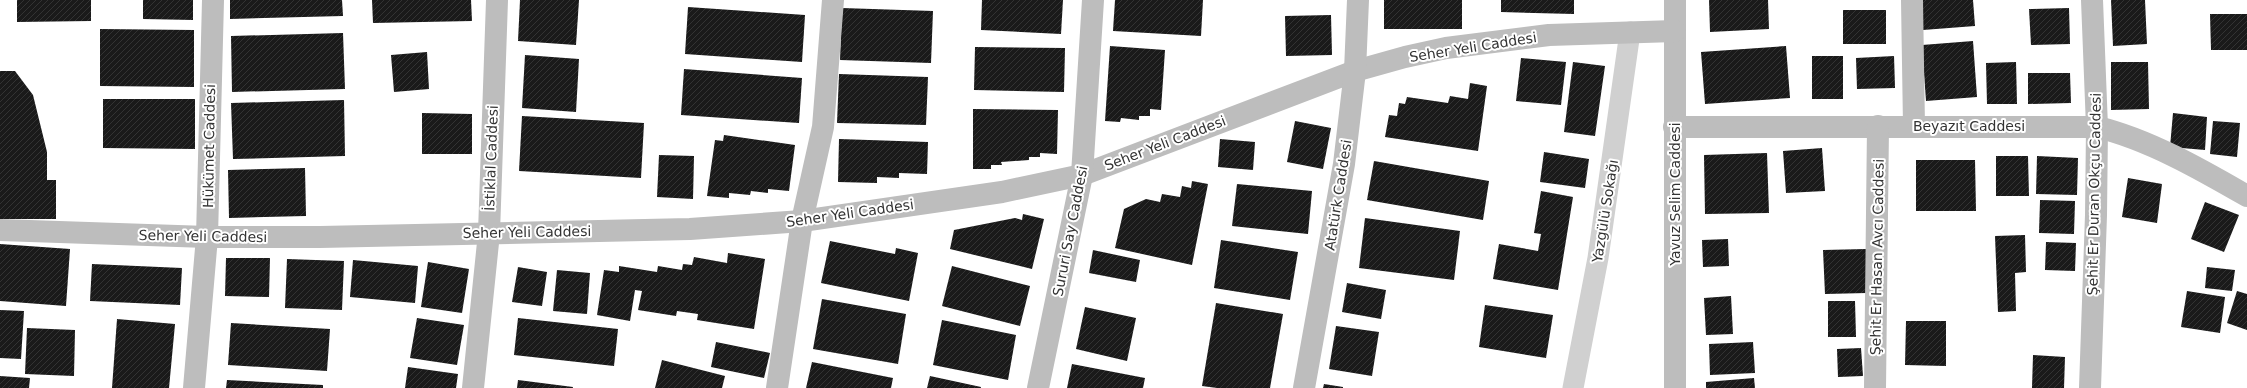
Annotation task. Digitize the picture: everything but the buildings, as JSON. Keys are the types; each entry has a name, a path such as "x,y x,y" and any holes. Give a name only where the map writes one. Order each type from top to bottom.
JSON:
{"street":[{"name":"Hükümet Caddesi","path":"194,388 207,237 213,0"},
{"name":"İstiklal Caddesi","path":"473,388 489,233 497,0"},
{"path":"777,388 802,220 822,127 833,0"},
{"name":"Sururi Say Caddesi","path":"1038,388 1082,175 1092,0"},
{"name":"Atatürk Caddesi","path":"1304,388 1344,164 1355,71 1358,0"},
{"name":"Yavuz Selim Caddesi","path":"1675,0 1675,388"},
{"path":"1912,0 1914,126"},
{"name":"Şehit Er Duran Okçu Caddesi","path":"2090,388 2096,215 2097,127 2092,0"},
{"name":"Seher Yeli Caddesi","path":"0,230 207,237 320,237 690,229 802,220 1002,192 1082,175 1355,71 1405,57 1446,48 1549,35 1674,31"},
{"name":"Yazgülü Sokağı","path":"1573,388 1599,250 1630,32"},
{"name":"Şehit Er Hasan Avcı Caddesi","path":"1875,388 1878,126"},
{"name":"Beyazıt Caddesi","path":"1674,127 2097,127 2116,132 2159,150 2247,196"}]}
